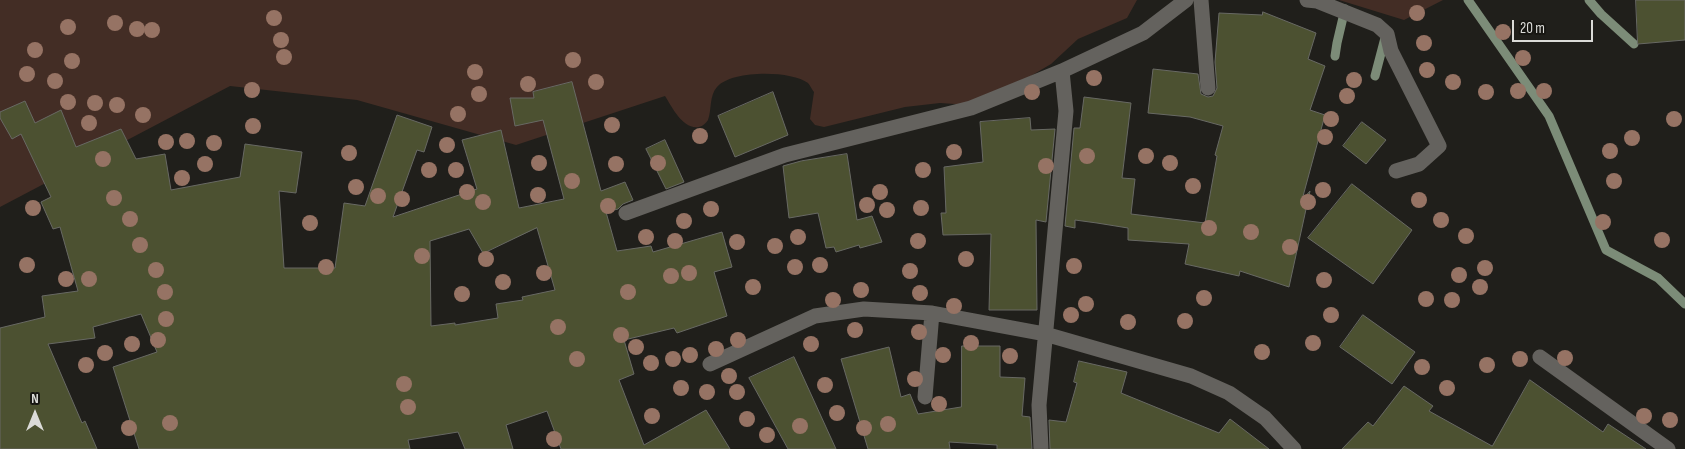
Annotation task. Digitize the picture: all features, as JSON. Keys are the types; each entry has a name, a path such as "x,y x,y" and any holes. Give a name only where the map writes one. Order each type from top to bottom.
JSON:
{"street":[{"path":"626,213 785,156 971,108 1062,71 1143,33 1186,0"},
{"path":"1201,0 1208,88"},
{"path":"1306,0 1317,1 1377,25 1387,34 1391,51 1439,146 1419,164 1396,171"},
{"path":"1041,449 1039,405 1066,111 1062,71"},
{"path":"710,364 815,316 864,309 932,313 1045,334 1191,376 1229,393 1265,418 1294,449"},
{"path":"925,397 932,313"},
{"path":"1540,357 1668,449"}],"shaded area":[{"path":"0,0 1137,0 1127,18 1078,39 1051,64 1029,77 970,105 940,103 905,107 824,127 815,125 810,119 814,92 808,83 789,76 775,74 747,75 724,81 714,91 708,120 699,127 693,127 683,121 665,96 516,145 357,100 230,86 0,207"},
{"path":"1339,0 1443,0 1404,20"}],"building":[{"path":"1636,0 1685,0 1685,40 1638,44"},
{"path":"1263,12 1316,33 1308,59 1325,66 1310,110 1325,115 1302,200 1310,191 1289,287 1240,271 1239,276 1185,264 1189,244 1128,240 1128,228 1097,223 1075,220 1075,228 1065,226 1074,128 1080,128 1084,97 1131,103 1122,178 1135,179 1131,214 1205,223 1217,156 1215,155 1223,126 1190,117 1148,113 1153,69 1198,74 1201,94 1208,97 1213,96 1217,88 1215,62 1219,13 1262,15"},
{"path":"572,82 601,191 625,182 633,200 623,204 618,209 606,212 617,251 651,246 653,252 722,232 732,267 714,272 727,316 677,333 674,328 624,340 634,374 619,380 644,445 706,410 730,449 561,449 547,411 506,425 513,449 465,449 458,432 408,440 410,449 139,449 113,367 157,352 141,314 93,327 95,338 48,344 82,423 85,421 97,449 0,449 0,328 45,317 42,296 78,291 60,227 53,229 41,202 51,197 21,134 12,139 0,118 0,112 25,101 35,123 61,110 76,147 121,129 136,159 165,154 171,190 240,177 245,144 302,152 296,193 279,191 284,268 335,268 344,203 365,206 397,115 432,127 424,152 417,150 393,217 477,189 462,140 501,130 519,208 564,199 543,120 515,126 510,98 534,98 533,92","holes":["537,228 555,290 522,297 523,300 496,304 498,318 455,325 455,323 431,326 430,241 469,229 483,253"]},
{"path":"773,92 788,135 735,157 718,116"},
{"path":"1030,118 1031,130 1055,129 1046,222 1036,220 1037,310 989,310 991,234 943,235 941,213 946,213 944,167 983,162 980,122"},
{"path":"1362,122 1386,140 1366,164 1343,146"},
{"path":"665,140 684,182 666,189 646,149"},
{"path":"847,154 857,220 872,216 882,242 860,248 859,245 836,252 834,247 826,248 818,213 789,218 783,166 801,161"},
{"path":"1352,184 1412,230 1373,284 1308,238"},
{"path":"1363,315 1415,352 1392,384 1340,347"},
{"path":"962,346 1000,346 1000,377 1025,378 1022,416 1030,417 1032,449 997,449 997,445 949,442 950,449 868,449 841,359 889,347 901,397 910,394 918,414 961,407"},
{"path":"794,357 836,449 788,449 749,378"},
{"path":"1079,361 1127,372 1121,393 1219,433 1230,419 1269,449 1050,449 1049,420 1066,422 1077,383 1074,382"},
{"path":"1530,380 1603,432 1608,424 1646,449 1342,449 1368,422 1373,426 1404,386 1433,406 1429,411 1492,446"}],"waterway":[{"path":"1468,0 1549,116 1606,250 1658,278 1685,304"},
{"path":"1589,0 1601,14 1634,44"},
{"path":"1335,56 1345,9"},
{"path":"1375,76 1385,38"}]}
